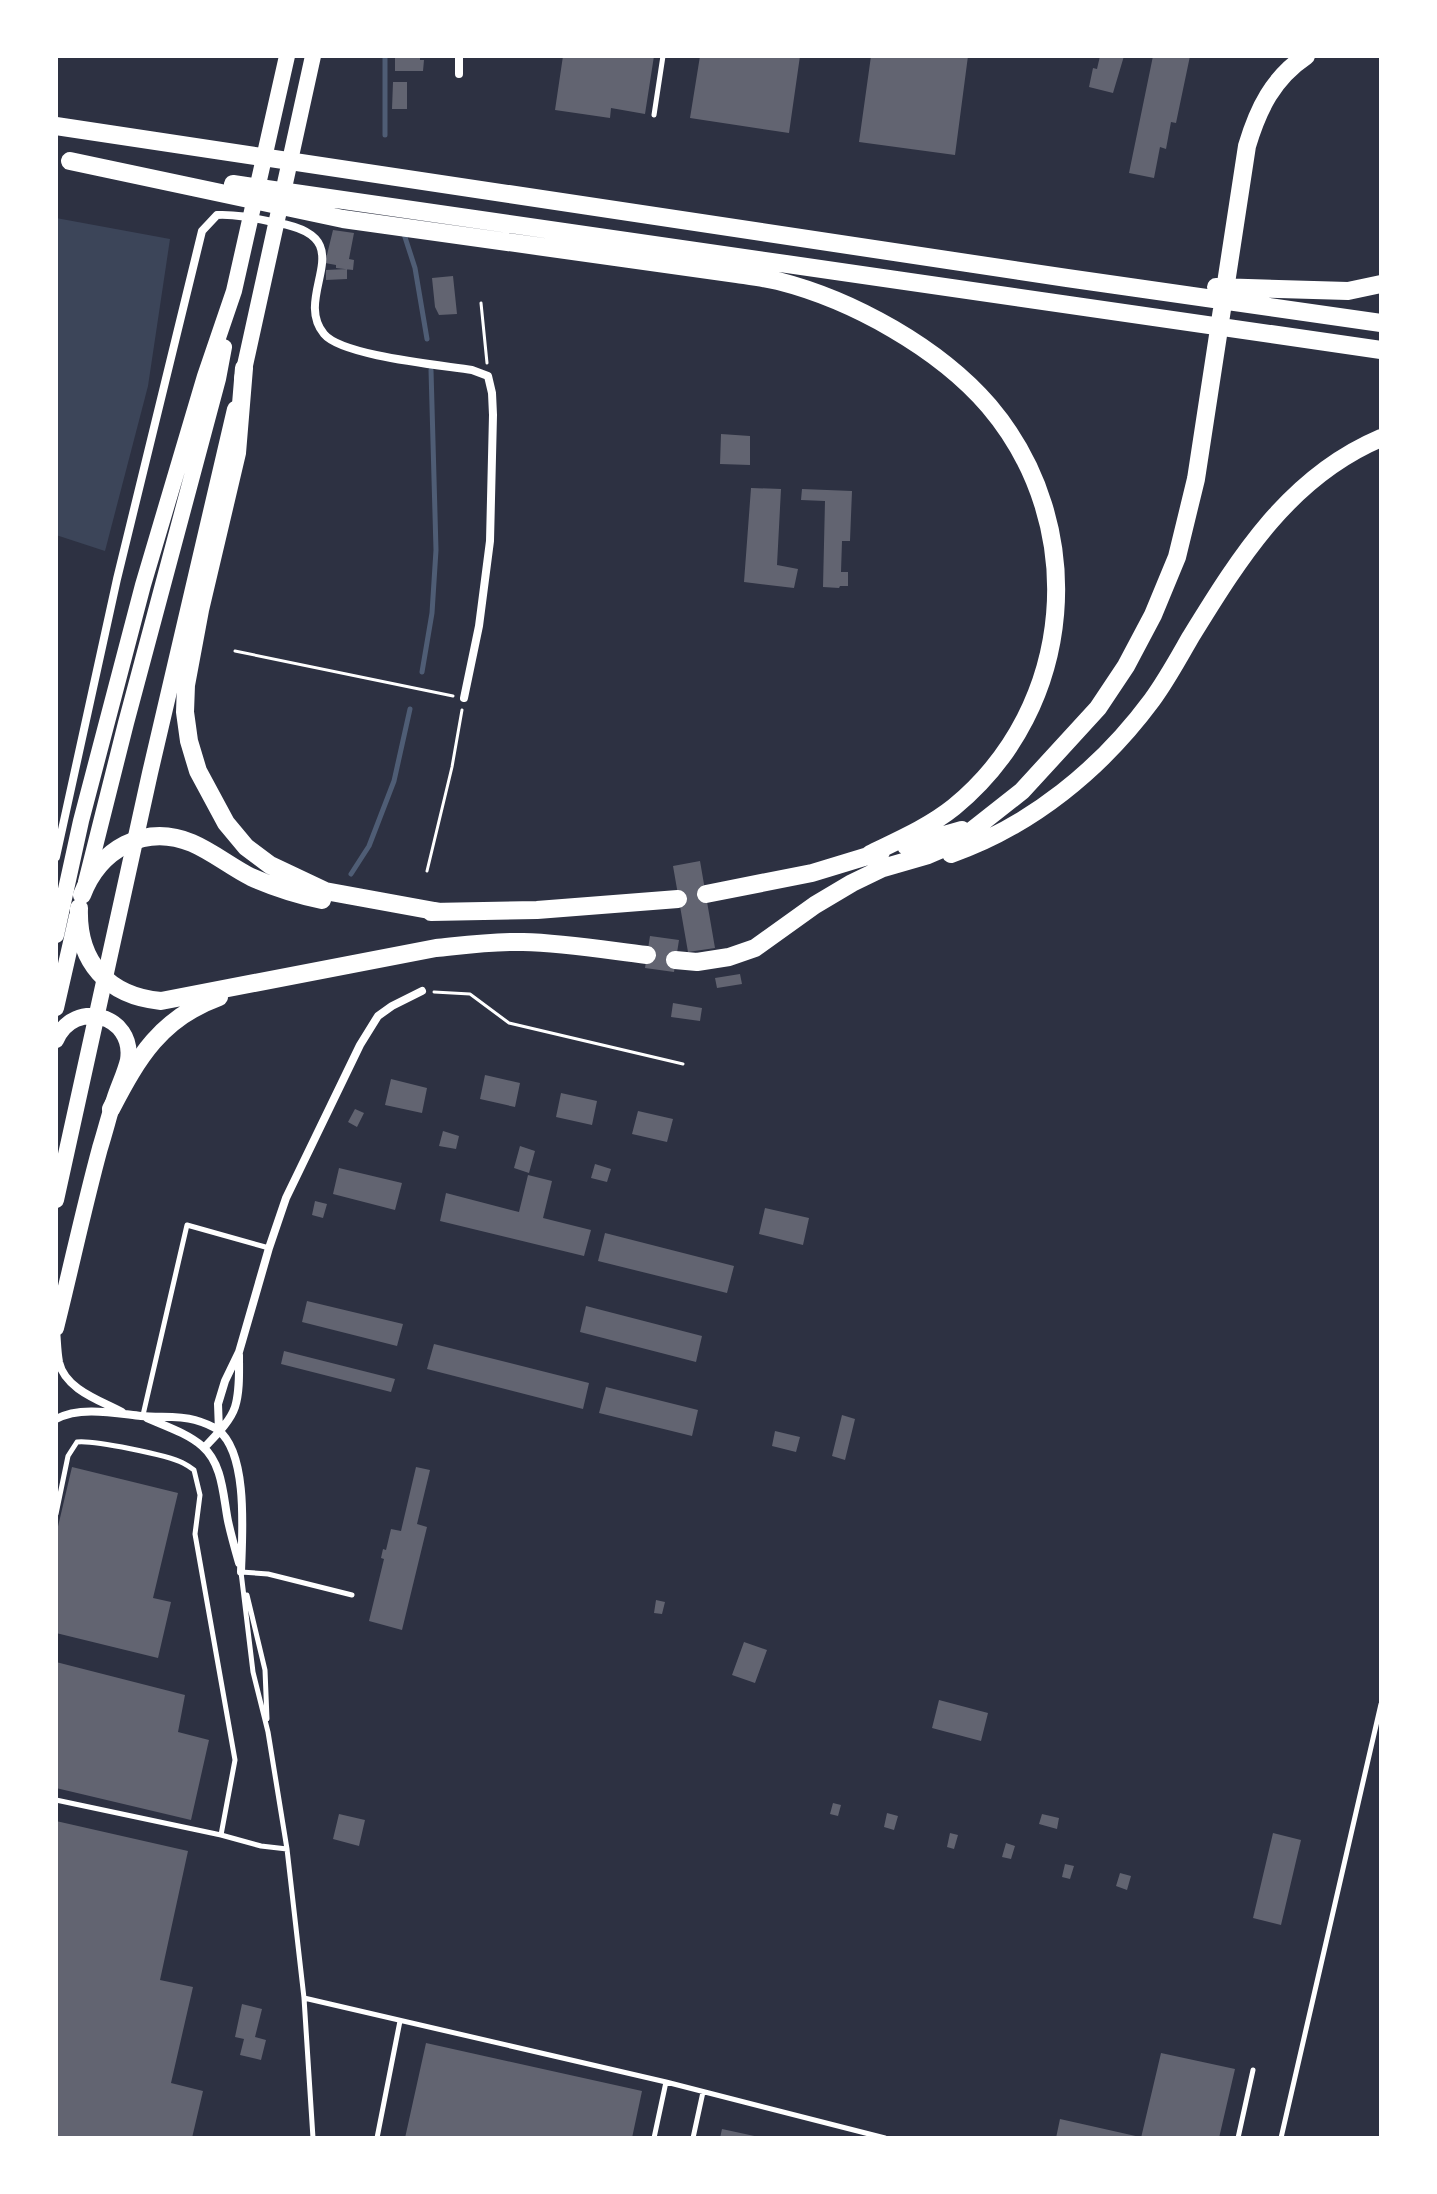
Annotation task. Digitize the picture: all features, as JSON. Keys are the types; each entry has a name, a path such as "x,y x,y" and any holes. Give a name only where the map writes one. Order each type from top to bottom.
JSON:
{"highway":[{"path":"675,960 697,962 729,957 755,948 852,883 883,868 956,843 1022,791 1098,708 1126,666 1153,615 1177,557 1196,479 1247,146 1253,125 1261,104 1272,88 1306,56"},
{"path":"56,126 1381,323"},
{"path":"63,160 1381,350"},
{"path":"63,160 343,219 777,281 869,317 924,350 958,376 987,404 1012,437 1044,505 1050,529 1057,604 1051,652 1028,714 988,773 937,820 870,854"},
{"path":"1067,278 1348,291 1381,284"},
{"path":"244,368 237,453 200,610 186,685 185,712 189,741 198,771 226,823 246,847 270,865 325,891 440,912"},
{"path":"852,883 975,846 1024,820 1066,789 1103,756 1153,699 1249,546 1280,509 1339,460 1381,438"},
{"path":"706,894 812,873 980,825"},
{"path":"647,955 523,942 481,943 436,948 161,1001 132,996 100,974 87,955 80,937 80,902 92,873 108,855 131,842 157,836 192,843 255,879 317,899 363,909 440,912 537,910 678,899"},
{"path":"111,1109 143,1052 183,1014 208,1001 271,979"}],"main road":[{"path":"56,1008 80,902 218,379 234,291 287,56"},
{"path":"56,1200 313,56"},
{"path":"56,935 81,821 143,585 205,376 234,291"},
{"path":"56,1040 63,1028 80,1017 100,1016 110,1020 125,1037 128,1058 111,1109 56,1329"}],"street":[{"path":"459,56 459,74"},
{"path":"56,857 117,579 202,231 217,215 232,214 298,226 316,237 322,251 317,323 325,337 352,350 472,370 488,376 493,415 490,541 479,626 464,698"},
{"path":"219,1431 218,1404 239,1352 286,1198 360,1045 378,1016 422,991"},
{"path":"56,1329 59,1364 66,1378 83,1392 126,1414"},
{"path":"204,1448 234,1409 239,1352"},
{"path":"56,1419 76,1412 173,1416 197,1420 219,1431 232,1449 237,1470 243,1523 241,1572"},
{"path":"143,1416 192,1439 214,1461 241,1572"}],"lane":[{"path":"654,115 663,56"},
{"path":"143,1416 187,1225 269,1248"},
{"path":"56,1514 68,1456 77,1442 105,1444 181,1461 194,1470 200,1495 195,1534 235,1760 221,1835"},
{"path":"241,1572 268,1574 352,1595"},
{"path":"241,1572 253,1672 268,1732 287,1849 304,1998 313,2138"},
{"path":"241,1572 265,1670 268,1732"},
{"path":"1281,2138 1381,1704"},
{"path":"56,1800 261,1846 287,1849"},
{"path":"304,1998 666,2082 885,2138"},
{"path":"377,2138 400,2021"},
{"path":"1238,2138 1253,2070"},
{"path":"654,2138 666,2082"},
{"path":"693,2138 703,2092"}],"path":[{"path":"481,303 488,376"},
{"path":"235,651 464,698 452,767 427,871"},
{"path":"422,991 470,994 509,1023 683,1064"}],"shaded area":[{"path":"56,218 170,239 148,386 105,551 56,535"}],"building":[{"path":"395,56 420,56 420,60 424,60 423,71 395,71"},
{"path":"563,56 654,56 645,114 611,108 610,118 555,110"},
{"path":"700,56 800,56 789,133 690,118"},
{"path":"871,56 968,56 955,155 859,142"},
{"path":"1100,56 1124,56 1113,93 1089,87 1093,68 1097,69"},
{"path":"1153,56 1190,56 1176,123 1171,122 1166,149 1160,147 1154,178 1129,173"},
{"path":"393,82 407,82 407,109 392,109"},
{"path":"333,230 354,233 349,259 354,260 353,270 325,263"},
{"path":"347,269 347,279 326,280 326,270"},
{"path":"453,276 457,314 439,315 435,307 432,278"},
{"path":"721,434 750,436 750,465 720,464"},
{"path":"751,488 781,489 777,565 798,569 794,588 744,582"},
{"path":"802,489 852,491 850,541 842,541 841,572 848,572 848,586 823,587 825,501 801,500"},
{"path":"700,861 715,948 688,952 673,866"},
{"path":"650,936 679,940 674,972 645,968"},
{"path":"740,974 742,984 717,988 715,978"},
{"path":"673,1003 702,1008 700,1021 671,1017"},
{"path":"485,1075 520,1083 515,1107 480,1099"},
{"path":"391,1079 427,1088 422,1113 385,1105"},
{"path":"561,1093 597,1101 592,1125 556,1117"},
{"path":"355,1109 364,1113 357,1127 348,1122"},
{"path":"638,1111 673,1119 667,1142 632,1134"},
{"path":"443,1131 459,1136 456,1149 439,1146"},
{"path":"520,1146 535,1151 529,1173 514,1168"},
{"path":"595,1164 611,1169 607,1182 591,1178"},
{"path":"339,1168 402,1183 395,1210 333,1194"},
{"path":"528,1175 552,1181 543,1218 591,1230 584,1256 440,1221 446,1193 519,1212"},
{"path":"315,1201 327,1204 323,1218 312,1215"},
{"path":"765,1208 809,1218 803,1245 759,1234"},
{"path":"605,1233 734,1266 727,1293 598,1261"},
{"path":"307,1301 403,1324 397,1346 302,1322"},
{"path":"586,1306 702,1336 696,1362 580,1332"},
{"path":"434,1344 589,1383 583,1409 427,1369"},
{"path":"284,1351 395,1379 391,1392 281,1364"},
{"path":"606,1387 698,1410 692,1436 599,1413"},
{"path":"842,1415 855,1419 845,1460 832,1456"},
{"path":"775,1431 800,1437 796,1452 772,1446"},
{"path":"72,1467 178,1493 153,1598 171,1602 158,1658 56,1633 56,1535"},
{"path":"416,1467 430,1470 417,1524 427,1527 402,1630 369,1621 384,1559 381,1558 383,1549 386,1550 391,1529 401,1531"},
{"path":"656,1600 665,1602 662,1614 654,1613"},
{"path":"744,1642 767,1650 755,1683 732,1675"},
{"path":"56,1662 185,1695 178,1732 209,1740 191,1820 56,1788"},
{"path":"939,1700 988,1713 981,1741 932,1728"},
{"path":"833,1803 841,1805 838,1816 830,1814"},
{"path":"887,1813 898,1816 894,1830 884,1827"},
{"path":"339,1814 365,1820 359,1846 333,1839"},
{"path":"1042,1814 1059,1818 1057,1829 1039,1824"},
{"path":"56,1821 188,1851 160,1980 193,1987 171,2083 203,2091 192,2138 56,2138"},
{"path":"950,1833 958,1835 954,1849 947,1847"},
{"path":"1273,1833 1301,1840 1281,1925 1253,1918"},
{"path":"1006,1843 1015,1846 1011,1859 1002,1857"},
{"path":"1065,1864 1074,1866 1070,1879 1062,1877"},
{"path":"1120,1873 1131,1876 1127,1890 1116,1886"},
{"path":"242,2004 262,2009 255,2037 266,2040 261,2060 240,2055 244,2039 235,2037"},
{"path":"426,2043 642,2091 632,2138 405,2138"},
{"path":"1161,2053 1235,2069 1219,2138 1141,2138"},
{"path":"1060,2119 1140,2137 1140,2138 1056,2138"},
{"path":"722,2129 759,2137 759,2138 720,2138"}],"waterway":[{"path":"385,56 385,135"},
{"path":"403,231 415,268 427,339"},
{"path":"422,672 432,613 436,550 431,370"},
{"path":"351,874 369,846 394,781 410,709"}]}
